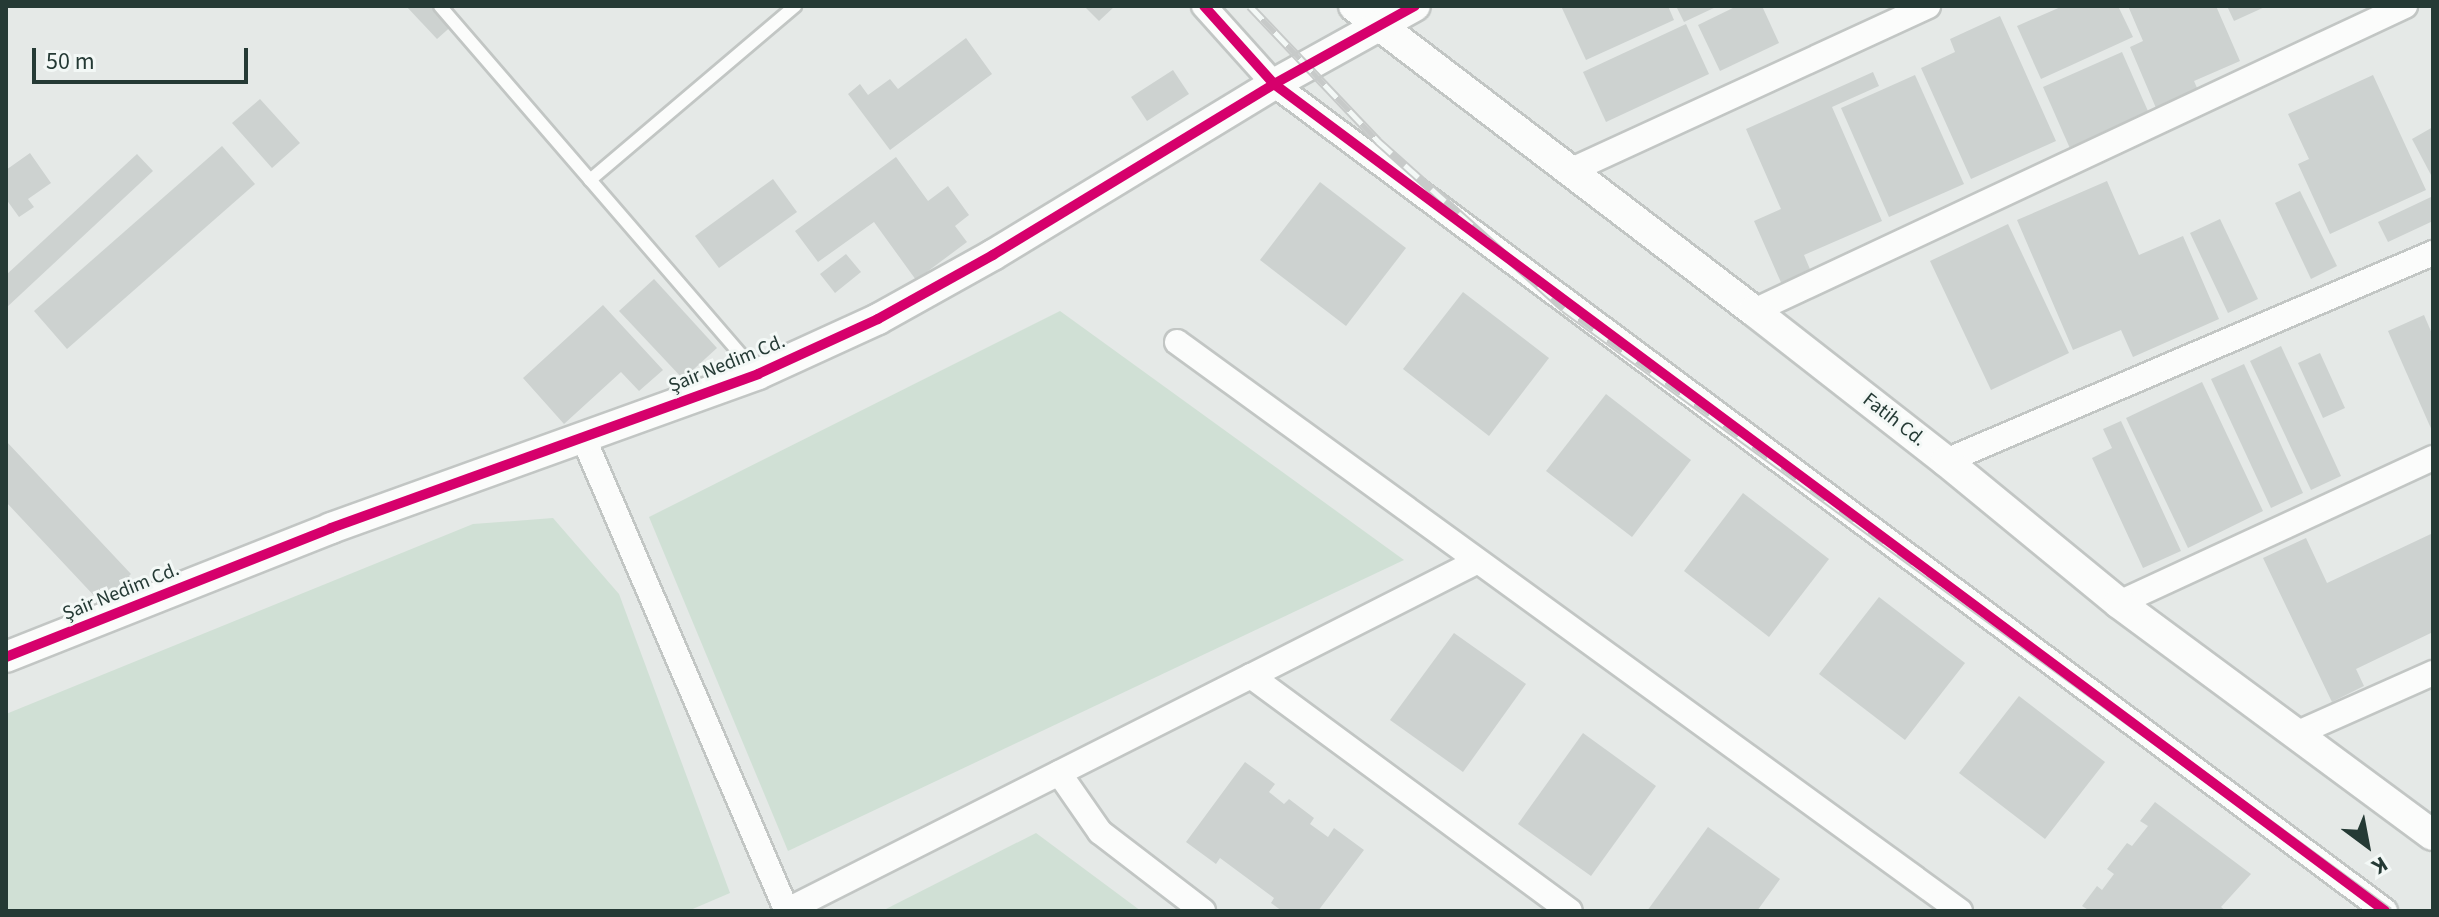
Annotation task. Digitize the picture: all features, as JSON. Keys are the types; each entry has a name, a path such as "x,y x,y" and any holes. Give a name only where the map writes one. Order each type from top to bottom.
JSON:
{"street":[{"path":"1204,6 1274,84 2385,911"},
{"name":"Fatih Cd.","path":"1354,6 1754,311 1946,461 2119,603 2433,835"},
{"name":"Şair Nedim Cd.","path":"6,657 331,528 758,374 878,319 993,255 1274,84 1415,6"},
{"path":"1572,170 1928,6"},
{"path":"1754,311 2405,6"},
{"path":"1946,461 2433,253"},
{"path":"1177,342 1960,911"},
{"path":"583,437 786,910 1476,562"},
{"path":"2119,603 2433,458"},
{"path":"2298,733 2433,673"},
{"path":"1251,676 1570,911"},
{"path":"1059,773 1081,810 1100,832 1203,911"}],"lane":[{"path":"440,6 758,374"},
{"path":"590,180 795,6"}],"green space":[{"path":"1060,311 1404,560 788,851 649,517"},
{"path":"553,518 619,594 730,893 688,911 6,911 6,714 473,524"},
{"path":"1036,833 1141,911 882,911"}],"building":[{"path":"406,6 438,6 455,23 437,39"},
{"path":"1084,6 1115,6 1099,21"},
{"path":"1561,6 1668,6 1674,20 1586,60"},
{"path":"1676,6 1718,6 1684,22"},
{"path":"1737,6 1762,6 1779,43 1720,71 1698,25"},
{"path":"2063,6 2118,6 2133,37 2041,79 2017,26"},
{"path":"2128,6 2216,6 2240,61 2194,81 2201,97 2159,115 2130,47 2143,41"},
{"path":"2227,6 2267,6 2234,21"},
{"path":"2000,16 2056,141 1971,179 1921,68 1955,52 1950,39"},
{"path":"1686,24 1709,74 1606,122 1583,72"},
{"path":"966,38 992,74 890,150 848,94 860,84 868,95 890,79 898,89"},
{"path":"2122,52 2151,118 2072,153 2043,87"},
{"path":"1173,70 1189,94 1147,121 1131,97"},
{"path":"1873,72 1879,86 1832,107 1882,221 1804,255 1812,274 1783,287 1754,221 1781,209 1746,129"},
{"path":"1915,75 1964,184 1889,217 1841,108"},
{"path":"2373,75 2426,190 2330,234 2298,164 2309,159 2288,114"},
{"path":"260,99 300,143 272,168 232,123"},
{"path":"2433,127 2433,173 2431,175 2412,139"},
{"path":"222,146 255,184 67,349 34,311"},
{"path":"30,153 51,183 28,199 34,207 19,217 6,199 6,170"},
{"path":"137,154 153,171 6,308 6,275"},
{"path":"896,157 928,201 948,186 969,215 955,226 967,242 916,280 874,222 818,262 795,231"},
{"path":"773,179 797,212 719,268 695,236"},
{"path":"2107,181 2139,255 2183,236 2219,319 2133,357 2121,330 2073,350 2017,220"},
{"path":"1320,182 1406,248 1346,326 1260,260"},
{"path":"2300,191 2337,266 2311,279 2275,203"},
{"path":"2431,197 2433,221 2388,242 2378,222"},
{"path":"2220,219 2258,299 2228,313 2190,233"},
{"path":"2008,224 2069,353 1991,390 1930,261"},
{"path":"846,254 861,272 835,293 820,274"},
{"path":"654,279 717,348 683,379 619,311"},
{"path":"1463,292 1549,358 1489,436 1403,369"},
{"path":"603,305 663,370 639,391 621,372 564,424 523,378"},
{"path":"2424,315 2433,336 2433,433 2388,331"},
{"path":"2281,346 2341,476 2311,490 2250,361"},
{"path":"2320,353 2345,408 2323,418 2298,363"},
{"path":"2244,364 2303,493 2271,508 2211,379"},
{"path":"2202,382 2263,511 2188,548 2126,418"},
{"path":"1606,394 1691,460 1632,537 1546,471"},
{"path":"2121,421 2181,551 2143,568 2092,458 2112,448 2103,429"},
{"path":"6,441 131,574 129,576 134,582 122,594 118,590 99,601 6,502"},
{"path":"1743,493 1829,559 1769,637 1684,571"},
{"path":"2433,533 2433,632 2356,669 2364,686 2332,702 2263,558 2306,538 2327,583"},
{"path":"1879,597 1965,663 1905,740 1819,674"},
{"path":"1454,633 1526,684 1463,772 1390,720"},
{"path":"2019,696 2105,762 2045,839 1959,773"},
{"path":"1583,733 1656,786 1591,876 1518,824"},
{"path":"1245,762 1275,784 1269,792 1284,804 1289,799 1314,818 1310,824 1328,837 1334,828 1364,850 1318,911 1282,911 1271,903 1274,898 1220,858 1216,864 1186,842"},
{"path":"2155,802 2251,874 2221,907 2226,911 2090,911 2082,906 2097,886 2102,890 2114,874 2107,869 2127,843 2132,846 2148,826 2140,821"},
{"path":"1708,827 1780,879 1757,911 1647,911"}],"railway":[{"path":"1250,6 1378,141 1564,308 2389,911"}],"cycle path":[{"path":"1204,6 1274,84 2385,911"},
{"path":"6,657 331,528 758,374 878,319 993,255 1274,84 1415,6"}]}
